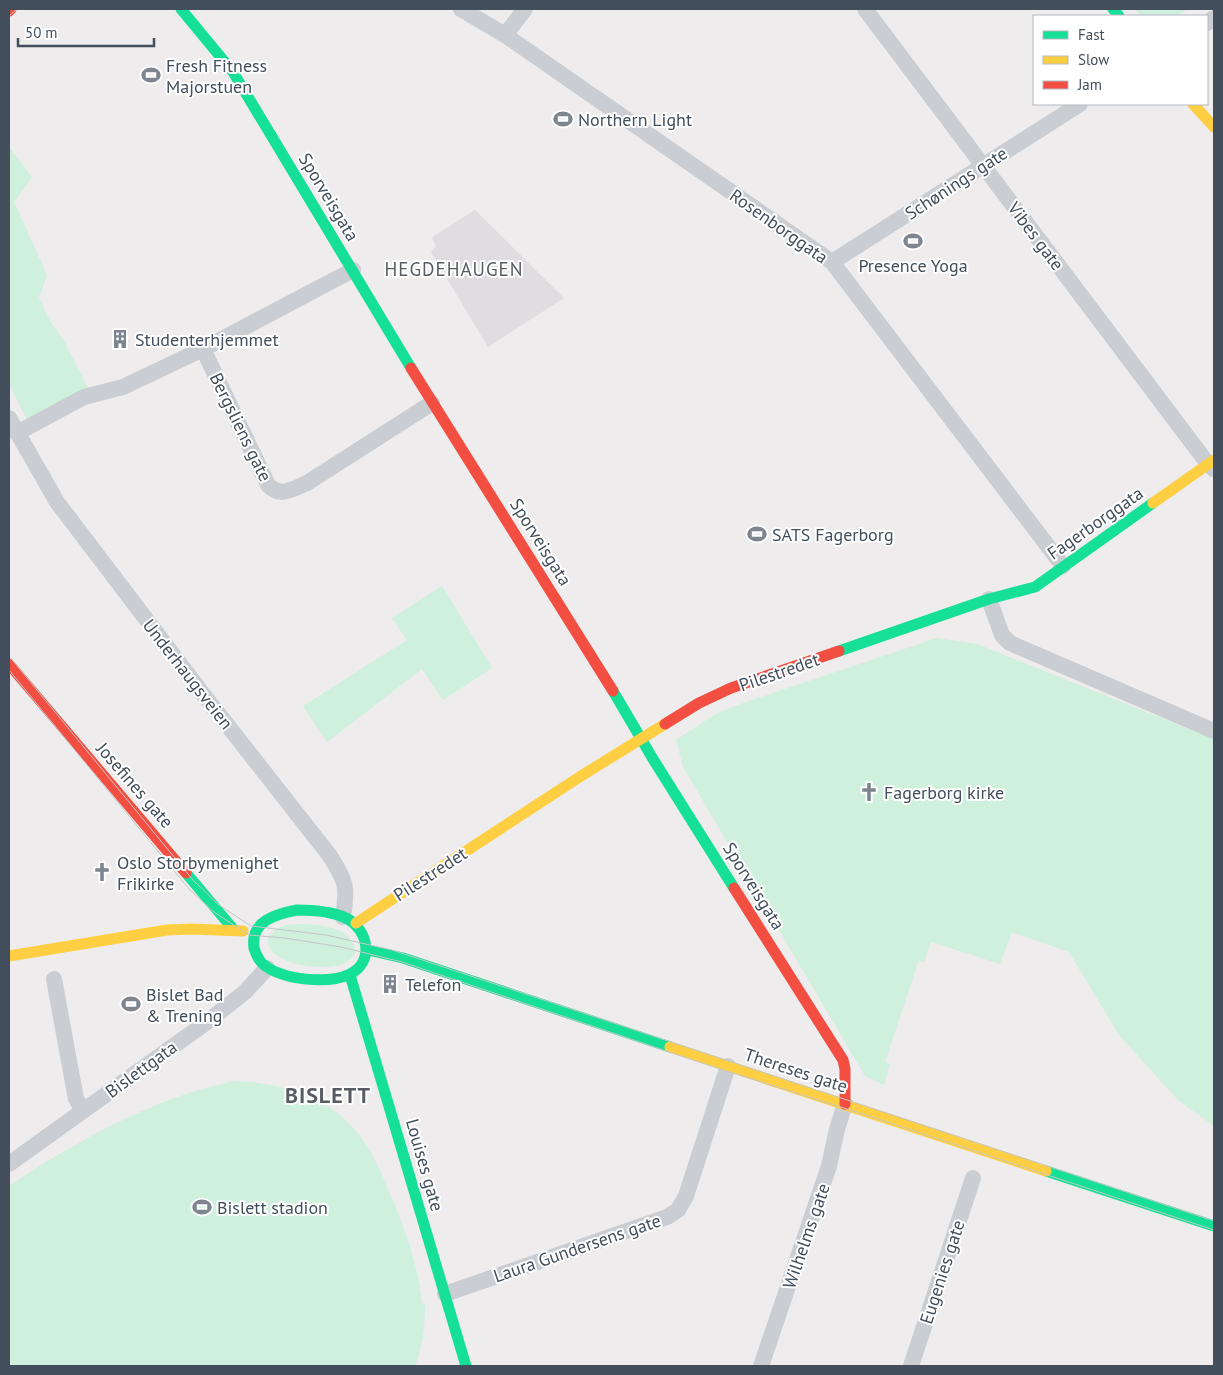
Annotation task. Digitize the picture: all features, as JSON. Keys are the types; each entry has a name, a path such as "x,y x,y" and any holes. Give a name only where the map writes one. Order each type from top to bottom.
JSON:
{"street":[{"name":"Sporveisgata","path":"181,9 233,72 432,403 843,1060 846,1069 844,1104"},
{"name":"Rosenborggata","path":"461,9 504,35 832,262 1063,566"},
{"path":"504,35 525,9"},
{"name":"Vibes gate","path":"865,9 1212,464"},
{"name":"Schønings gate","path":"832,262 1078,105"},
{"path":"1194,105 1214,127"},
{"path":"17,433 84,397 122,387 203,349 353,270"},
{"name":"Bergsliens gate","path":"203,349 268,485 273,490 284,492 307,483 432,403"},
{"name":"Underhaugsveien","path":"9,418 57,502 203,694 330,856 344,879 349,920"},
{"name":"Fagerborggata","path":"989,599 1035,587 1212,464"},
{"path":"989,599 1002,635 1010,643 1214,731"},
{"name":"Pilestredet","path":"349,920 699,703 731,688 989,599"},
{"name":"Josefines gate","path":"9,664 234,930"},
{"path":"311,910 349,920 361,930 368,950 361,967 350,974 329,980 280,974 268,968 260,962 253,942 255,932 261,924 269,918 282,913 311,910"},
{"path":"9,956 167,930 234,930 255,932"},
{"name":"Thereses gate","path":"368,950 403,958 1214,1226"},
{"name":"Bislettgata","path":"9,1164 207,1022 245,992 268,968"},
{"name":"Louises gate","path":"350,974 466,1366"},
{"path":"54,979 76,1100 84,1110"},
{"name":"Laura Gundersens gate","path":"445,1294 667,1217 678,1210 686,1196 728,1066"},
{"name":"Wilhelms gate","path":"762,1366 830,1166 844,1104"},
{"name":"Eugenies gate","path":"911,1366 973,1178"}],"shaded area":[{"path":"475,210 564,298 488,347 431,252 436,246 432,237"}],"green space":[{"path":"1135,9 1188,9 1178,15 1139,15"},
{"path":"9,147 32,177 14,202 47,275 39,298 50,321 63,339 89,390 28,422 9,383"},
{"path":"442,586 492,668 443,700 422,669 327,742 303,706 407,640 392,618"},
{"path":"937,638 977,644 1214,739 1214,1126 1179,1101 1119,1035 1069,952 1012,932 1000,964 931,942 924,962 919,960 885,1062 890,1064 884,1085 865,1076 683,767 676,740 717,713"},
{"path":"320,925 344,933 354,945 355,953 343,964 323,967 298,964 276,955 270,947 268,938 271,934 283,926"},
{"name":"Bislett stadion","path":"235,1081 271,1085 306,1095 337,1112 367,1146 379,1169 403,1226 415,1264 422,1303 425,1304 423,1335 415,1366 9,1366 9,1186 89,1137 117,1123 175,1098"}],"tram line":[{"path":"9,16 17,9"},
{"path":"9,656 193,880 219,905 251,926 326,935 392,950 1214,1221"},
{"path":"9,670 189,889 214,912 249,935 285,938 341,947 402,962 711,1066 1214,1230"}],"traffic: fast":[{"path":"181,9 233,72 411,368"},
{"path":"1113,9 1118,15"},
{"path":"839,651 989,599 1035,587 1153,503"},
{"path":"613,691 653,759 734,888"},
{"path":"186,873 234,930"},
{"path":"297,910 328,912 354,923 360,930 366,946 365,955 357,970 339,978 304,979 281,974 261,962 254,948 256,931 260,925 273,917 297,910"},
{"path":"368,950 403,958 670,1047"},
{"path":"350,975 466,1366"},
{"path":"1046,1171 1214,1226"}],"traffic: slow":[{"path":"1194,105 1214,127"},
{"path":"1153,503 1214,460"},
{"path":"356,923 581,776 665,724"},
{"path":"9,956 167,930 243,931"},
{"path":"670,1047 1046,1171"}],"traffic: jam":[{"path":"411,368 613,691"},
{"path":"665,724 699,703 731,688 839,651"},
{"path":"9,664 186,873"},
{"path":"734,888 843,1060 845,1069 845,1104"}],"place":[{"name":"Fresh Fitness Majorstuen","path":"151,75"},
{"name":"Northern Light","path":"563,119"},
{"name":"Presence Yoga","path":"913,241"},
{"name":"Studenterhjemmet","path":"120,339"},
{"name":"SATS Fagerborg","path":"757,534"},
{"name":"Fagerborg kirke","path":"869,792"},
{"name":"Oslo Storbymenighet Frikirke","path":"102,872"},
{"name":"Telefon","path":"390,984"},
{"name":"Bislet Bad & Trening","path":"131,1004"},
{"name":"Bislett stadion","path":"202,1207"}],"district":[{"name":"HEGDEHAUGEN","path":"454,269"},
{"name":"BISLETT","path":"328,1095"}]}
